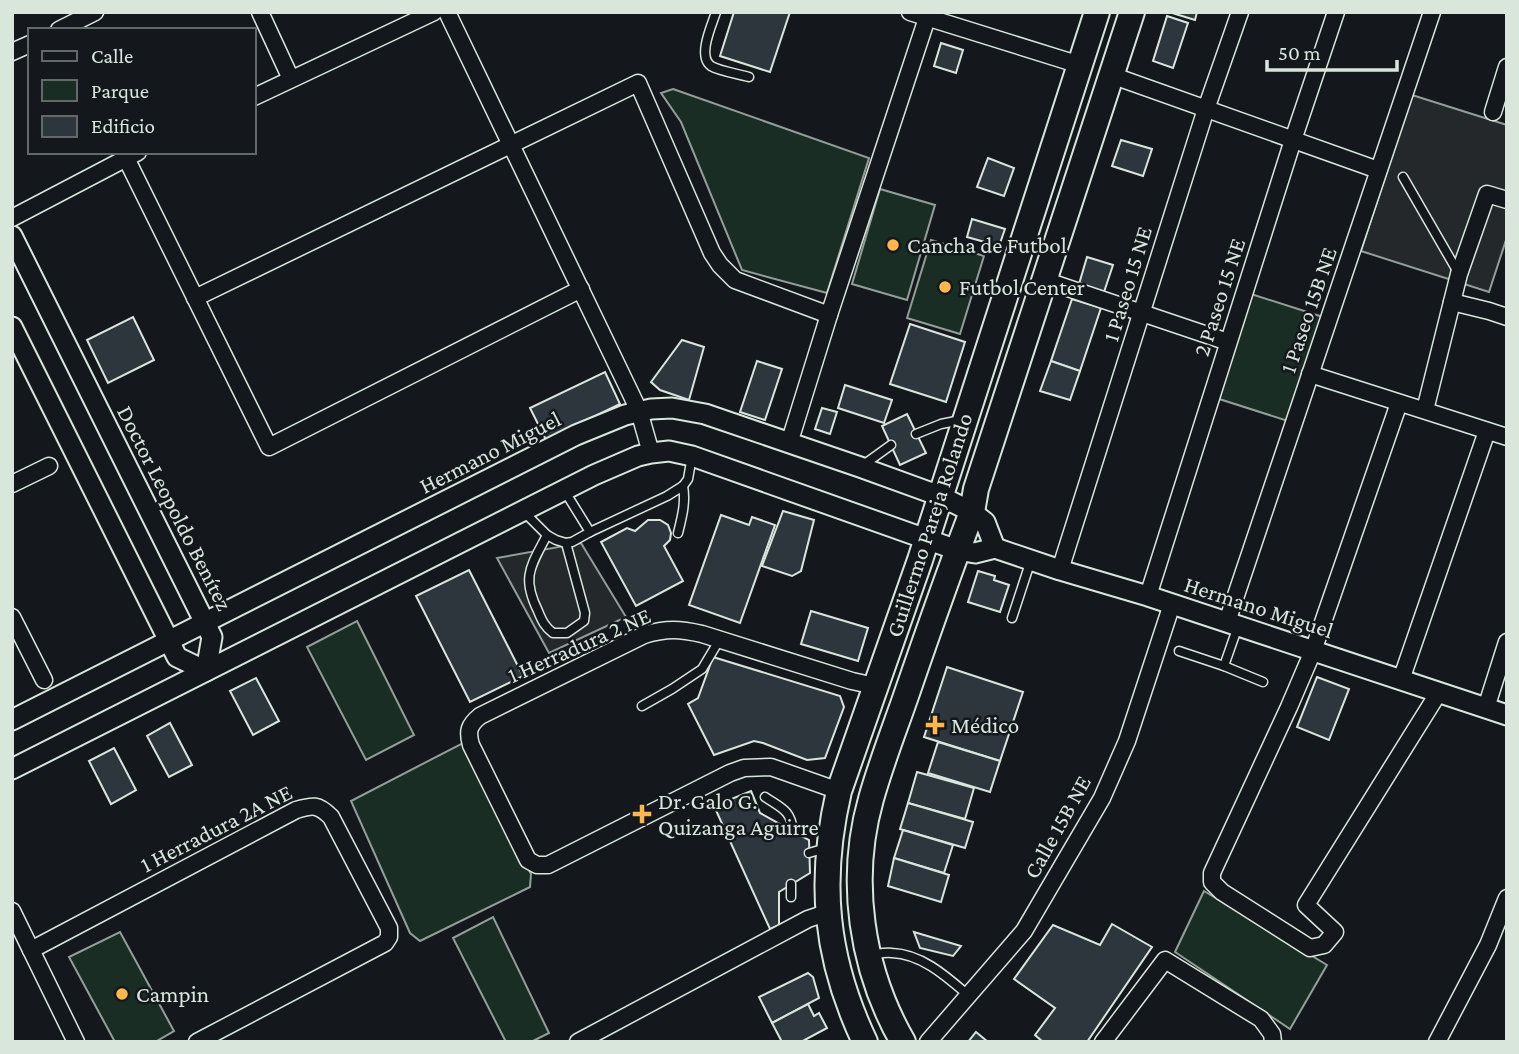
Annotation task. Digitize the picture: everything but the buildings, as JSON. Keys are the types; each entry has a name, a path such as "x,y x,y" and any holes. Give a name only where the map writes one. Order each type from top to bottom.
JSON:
{"main road":[{"name":"Guillermo Pareja Rolando","path":"865,1042 840,979 832,943 827,879 819,850 832,821 839,791 940,496 1097,13"},
{"name":"Guillermo Pareja Rolando","path":"903,1042 881,997 867,956 864,937 859,879 870,800 972,512 976,489 1130,16"}],"street":[{"path":"63,28 95,12"},
{"path":"260,12 291,79"},
{"path":"256,96 434,12"},
{"path":"447,12 639,411 651,453"},
{"path":"910,12 928,15 1080,65"},
{"name":"1 Paseo 15 NE","path":"1060,570 1206,109 1240,12"},
{"name":"2 Paseo 15 NE","path":"1148,596 1336,12"},
{"name":"1 Paseo 15B NE","path":"1233,624 1310,374 1382,172 1432,12"},
{"path":"792,434 928,15"},
{"path":"12,52 28,45"},
{"path":"1493,112 1507,67"},
{"path":"1111,75 1382,172"},
{"path":"195,298 638,83 712,253 720,265 735,280 829,315"},
{"path":"12,218 132,155 195,298 268,447 581,289"},
{"path":"1424,410 1459,274 1486,194 1507,200"},
{"name":"Doctor Leopoldo Benítez","path":"12,236 212,637 206,671"},
{"path":"1044,280 1228,342"},
{"path":"1451,302 1507,317"},
{"path":"12,327 177,657 206,671"},
{"path":"1310,374 1507,438"},
{"path":"1399,402 1313,651 1212,873 1213,882 1222,892 1310,948 1324,945 1335,932 1306,905 1439,692"},
{"name":"Hermano Miguel","path":"12,720 576,435 639,411 672,408 705,414 940,496 972,512 985,522 995,548"},
{"path":"1401,680 1487,431"},
{"name":"Hermano Miguel","path":"12,769 564,490 620,463 651,453 669,451 692,456 957,550 975,554 995,548 1507,715"},
{"path":"12,484 49,466"},
{"name":"Calle 15B NE","path":"928,1042 1024,931 1102,798 1127,741 1172,604"},
{"path":"12,617 44,680"},
{"name":"1 Herradura 2 NE","path":"839,791 771,767 744,768 548,865 537,864 528,860 471,745 468,733 471,723 480,716 644,635 663,630 682,629 720,639 875,686"},
{"path":"1486,708 1507,642"},
{"name":"1 Herradura 2A NE","path":"31,950 296,810 310,805 322,808 338,829 389,929 389,937 385,943 197,1042"},
{"path":"1437,1042 1488,945 1507,898"},
{"path":"578,1042 808,919 829,912"},
{"path":"14,921 76,1042"},
{"path":"1103,1042 1165,960 1261,1019 1272,1034 1273,1042"}],"lane":[{"path":"716,12 704,50 706,60 712,66 749,77"},
{"path":"1403,177 1459,274"},
{"path":"916,433 964,419"},
{"path":"860,467 891,445"},
{"path":"523,511 547,535 566,543 572,542 683,486 688,478 692,456"},
{"path":"678,533 684,508 683,486"},
{"path":"564,490 590,532"},
{"path":"547,535 528,578 530,596 545,627 553,634 567,633 584,621 585,613 566,543"},
{"path":"1012,618 1031,560"},
{"path":"1224,666 1233,624"},
{"path":"642,706 672,690 702,669 720,639"},
{"path":"1179,651 1264,682"},
{"path":"765,797 789,814 793,831"},
{"path":"791,884 791,897"},
{"path":"867,956 906,954 926,963 968,995"}],"green space":[{"path":"673,89 869,158 827,293 742,270 681,122 661,93"},
{"name":"Cancha de Futbol","path":"880,189 935,205 907,300 852,284"},
{"name":"Futbol Center","path":"931,240 984,256 960,334 907,318"},
{"path":"1248,293 1326,318 1291,422 1213,397"},
{"path":"357,621 414,735 366,760 307,647"},
{"path":"463,743 531,874 530,887 420,941 410,933 351,801"},
{"path":"1204,891 1327,965 1290,1029 1175,952"},
{"path":"493,917 549,1033 531,1042 506,1042 453,938"},
{"name":"Campin","path":"120,932 174,1031 155,1042 115,1042 69,957"}],"shaded area":[{"path":"1412,95 1507,125 1507,237 1489,292 1361,251"},
{"path":"581,543 626,617 549,653 497,558"}],"place":[{"name":"Cancha de Futbol","path":"893,245"},
{"name":"Futbol Center","path":"945,287"},
{"name":"Médico","path":"935,725"},
{"name":"Dr. Galo G. Quizanga Aguirre","path":"642,814"},
{"name":"Campin","path":"122,994"}]}
